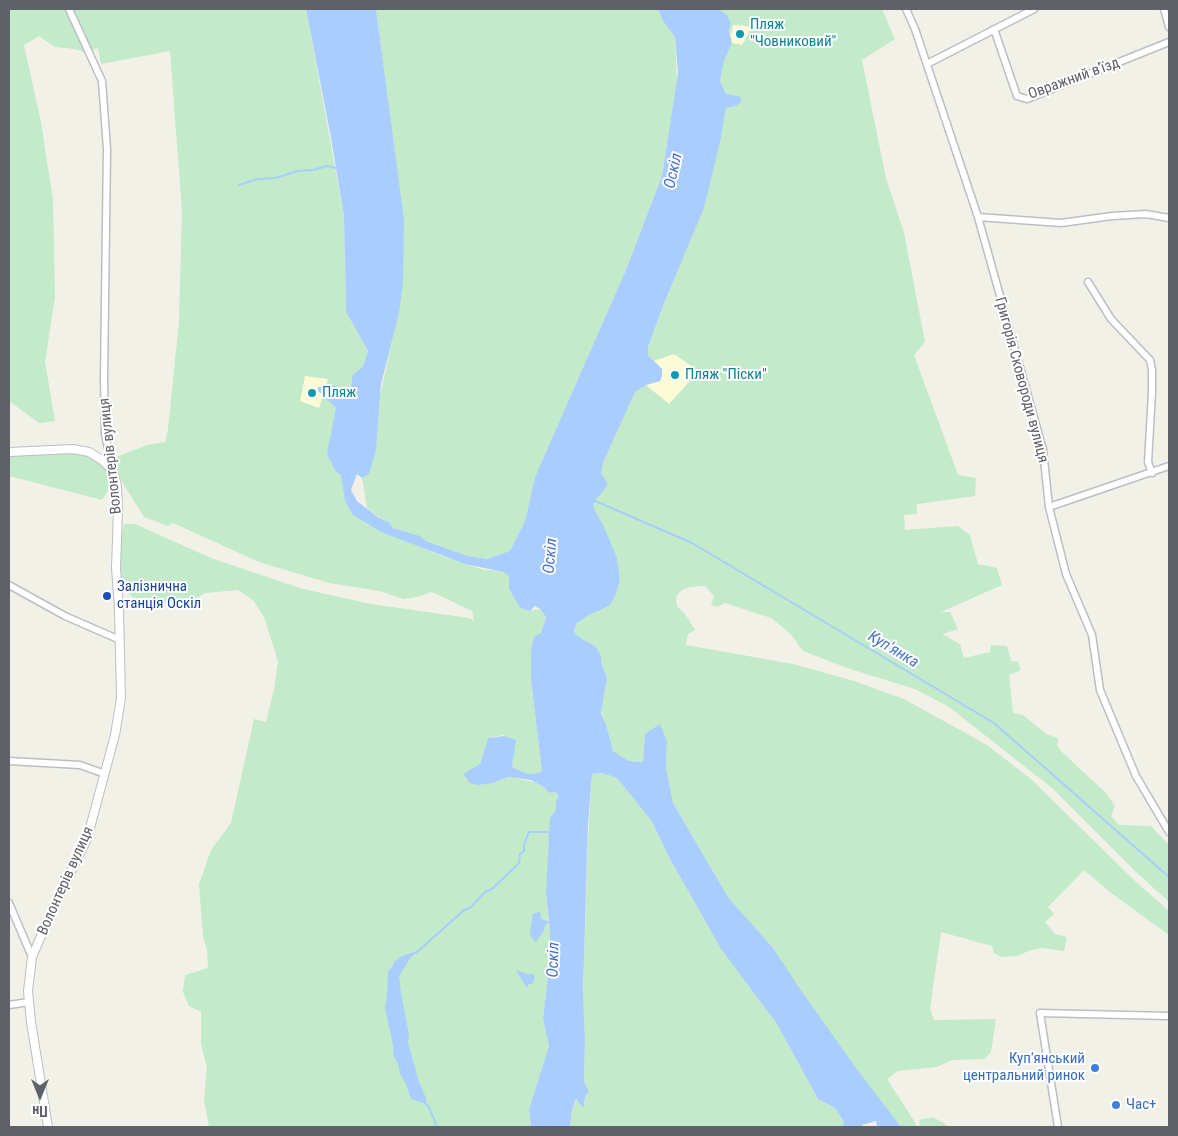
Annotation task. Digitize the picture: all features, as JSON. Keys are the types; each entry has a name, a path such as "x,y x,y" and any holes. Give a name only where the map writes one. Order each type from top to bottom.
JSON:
{"street":[{"name":"Григорія Сковороди вулиця","path":"906,9 928,64 978,217 1042,450 1049,507 1066,574 1092,635 1100,690 1136,776 1169,832"},
{"path":"928,64 1034,9"},
{"path":"1164,9 1169,27"},
{"name":"Волонтерів вулиця","path":"48,1127 28,992 32,956 87,839 105,774 121,698 116,568 117,486 106,434 104,378 107,149 102,81 70,11"},
{"name":"Овражний в'їзд","path":"994,29 1017,96 1027,99 1169,42"},
{"path":"978,217 1061,223 1146,214 1169,218"},
{"path":"1088,282 1111,319 1150,360 1152,392 1148,462 1152,473"},
{"path":"9,452 73,449 89,452 102,460 113,471"},
{"path":"1049,507 1169,466"},
{"path":"9,585 65,616 120,640"},
{"path":"9,761 80,765 105,774"},
{"path":"9,904 32,956"},
{"path":"9,1004 29,1002"},
{"path":"1058,1127 1040,1013 1169,1016"}],"green space":[{"path":"9,9 306,9 344,216 346,312 368,351 363,366 352,376 351,389 345,391 336,386 318,391 336,408 336,472 343,476 367,524 442,556 481,569 498,571 509,552 487,559 468,556 426,541 419,536 393,528 389,522 379,518 378,515 367,508 362,478 370,471 376,443 380,396 400,304 402,210 376,9 658,9 663,21 675,37 677,81 662,176 622,279 535,477 525,521 510,551 509,589 520,608 530,611 540,609 546,617 541,633 534,638 531,650 531,680 542,771 528,774 512,767 515,740 504,735 488,738 480,764 493,783 508,777 534,782 545,788 549,793 555,792 559,796 546,894 551,950 543,1019 549,1046 529,1109 531,1127 209,1127 204,1100 207,1068 201,1044 201,1012 189,1006 183,992 185,975 208,968 207,950 203,936 199,884 211,850 231,823 254,719 266,722 274,690 278,661 264,617 253,600 238,590 205,593 188,604 136,600 116,581 117,557 124,524 135,524 211,558 303,589 371,604 469,618 474,621 472,611 432,592 403,599 380,591 329,583 259,562 173,523 168,526 144,517 125,487 111,459 147,445 165,442 168,429 179,322 182,211 170,51 101,64 98,48 85,52 55,47 39,36 24,45 41,122 53,200 55,297 45,362 55,421 39,423 9,401"},
{"path":"719,9 882,9 895,39 862,60 886,178 904,233 925,342 914,355 958,475 976,478 975,496 917,504 917,514 904,515 905,530 958,526 970,535 978,564 997,568 1002,585 941,612 950,612 958,629 942,634 960,644 964,658 990,652 991,645 1007,646 1011,661 1018,662 1021,670 1009,675 1013,713 1023,715 1046,734 1058,738 1057,746 1062,752 1105,792 1115,806 1111,816 1119,825 1151,826 1169,845 1169,902 1135,871 1052,788 949,707 915,689 850,669 803,651 790,633 771,618 725,603 717,607 711,605 714,596 705,586 690,587 682,590 676,597 677,606 685,614 695,630 688,634 686,645 793,664 854,681 904,699 987,745 1031,779 1134,880 1169,911 1169,935 1111,893 1084,870 1048,907 1054,914 1045,922 1055,934 1067,937 1064,951 1042,948 1017,956 1002,957 994,953 992,946 941,932 930,1009 934,1020 996,1019 991,1052 984,1059 952,1060 937,1067 898,1071 887,1079 916,1124 915,1127 901,1127 863,1082 859,1072 818,1020 773,948 728,897 673,803 666,767 667,741 645,735 643,762 629,761 613,751 601,711 607,677 602,666 601,656 585,640 576,635 574,630 577,623 609,606 615,597 620,580 617,558 593,510 595,499 602,493 606,480 601,474 603,463 635,391 660,381 662,369 648,355 648,347 701,214 721,138 726,108 736,106 739,96 726,94 720,81 724,61 732,43 727,15"},
{"path":"70,452 83,454 107,471 110,479 109,489 102,500 9,476 9,453"},
{"path":"602,773 617,778 649,817 670,859 721,949 777,1024 818,1099 835,1108 844,1122 842,1127 570,1127 572,1110 577,1099 584,1107 585,1103 583,996 588,841 592,774"},
{"path":"933,1117 947,1127 920,1127 919,1120"}],"sand":[{"name":"Пляж \"Човниковий\"","path":"733,25 747,26 751,29 742,45 732,43 730,38"},
{"name":"Пляж \"Піски\"","path":"674,354 690,365 689,382 669,404 646,385 660,381 662,369 654,361"},
{"name":"Пляж","path":"305,376 328,379 319,408 300,401"}],"water":[{"name":"Оскіл","path":"306,9 376,9 404,220 403,282 399,313 381,384 376,450 369,474 362,478 357,474 351,490 357,501 379,518 389,522 393,528 420,536 426,541 468,556 487,559 510,551 525,521 535,477 625,272 662,176 678,73 675,37 663,21 658,9 719,9 727,15 731,23 729,31 732,43 724,61 720,81 726,94 739,96 742,101 736,106 726,108 721,138 704,208 648,347 648,355 662,369 662,376 660,381 646,385 635,392 603,463 601,474 606,480 607,485 594,501 594,509 617,558 620,580 615,597 609,606 577,623 574,630 576,635 596,647 601,656 602,666 607,677 601,713 613,751 629,761 643,762 645,734 660,724 667,741 666,767 673,803 728,897 773,948 856,1068 901,1127 877,1127 876,1121 862,1125 863,1127 842,1127 844,1122 835,1108 818,1099 777,1024 721,949 670,859 651,820 617,778 602,773 592,774 588,825 583,993 584,1082 589,1092 585,1096 584,1108 576,1099 572,1110 570,1127 531,1127 529,1109 549,1046 543,1019 551,950 549,923 546,924 536,942 531,937 530,931 533,914 540,911 541,919 549,922 546,894 550,818 556,810 556,801 559,796 555,792 549,793 545,788 531,780 508,777 493,783 477,785 470,783 463,774 480,764 488,738 505,736 516,740 512,767 528,774 542,771 531,680 531,650 534,637 541,633 546,617 535,606 530,611 520,608 509,589 509,576 504,572 465,564 381,532 353,515 345,501 341,475 336,472 327,454 336,408 318,391 318,387 336,386 345,391 351,389 352,376 363,366 368,351 346,312 344,216"},
{"path":"418,951 411,957 399,976 409,1034 408,1043 419,1082 426,1098 426,1104 411,1099 400,1074 398,1064 393,1055 393,1045 385,1008 388,971 394,962 402,956"},
{"path":"516,970 527,974 534,974 532,984 529,984 527,988"}],"waterway":[{"path":"239,185 257,179 276,178 297,171 313,170 327,166 336,168"},
{"name":"Куп'янка","path":"593,500 692,543 994,723 1169,877"},
{"path":"416,953 463,911 471,907 485,892 492,889 519,863 520,854 524,851 524,845 529,832 550,832"},
{"path":"425,1103 429,1107 437,1127"}],"place":[{"name":"Пляж \"Човниковий\"","path":"740,34"},
{"name":"Пляж \"Піски\"","path":"675,375"},
{"name":"Пляж","path":"312,393"},
{"name":"Залізнична станція Оскіл","path":"107,596"},
{"name":"Куп'янський центральний ринок","path":"1095,1068"},
{"name":"Час+","path":"1116,1105"}]}
